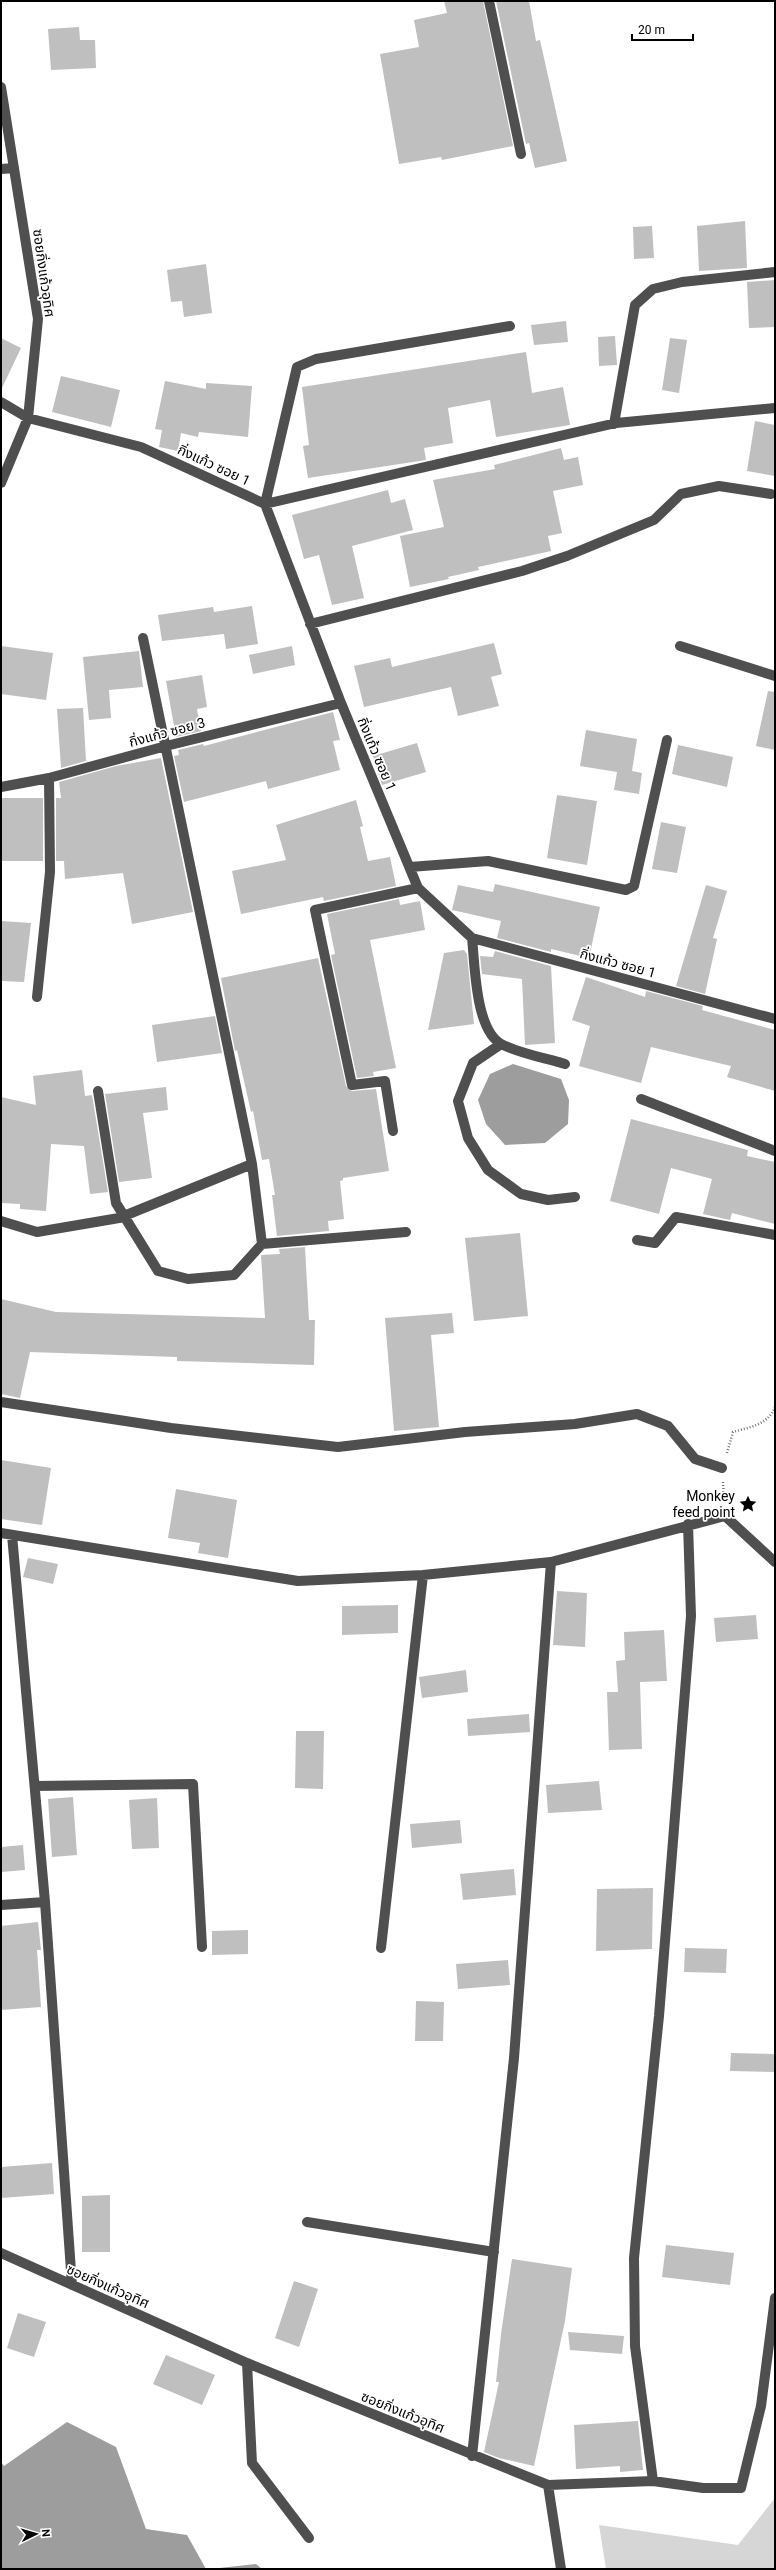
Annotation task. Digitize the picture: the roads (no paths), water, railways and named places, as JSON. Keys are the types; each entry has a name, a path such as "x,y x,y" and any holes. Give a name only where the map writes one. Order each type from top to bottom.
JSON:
{"street":[{"path":"489,1 521,154"},
{"name":"ซอยกิ่งแก้วอุทิศ","path":"1,87 38,319 28,418 1,483"},
{"path":"1,169 14,168"},
{"path":"614,424 635,305 653,289 675,284 775,272"},
{"path":"510,326 316,359 297,367 265,504 614,424 775,408"},
{"name":"กิ่งแก้ว ซอย 1","path":"1,402 28,418 140,447 265,504 341,703 418,888 472,938 775,1019"},
{"path":"310,624 522,571 567,556 654,520 681,494 719,486 771,494"},
{"path":"143,638 252,1164 262,1244"},
{"path":"680,646 775,676"},
{"name":"กิ่งแก้ว ซอย 3","path":"1,787 49,778 166,746 341,703"},
{"path":"410,867 488,861 626,890 634,886 667,740"},
{"path":"37,997 50,872 49,778"},
{"path":"393,1131 385,1081 352,1085 315,910 418,888"},
{"path":"472,938 480,1007 488,1029 501,1044 565,1064"},
{"path":"501,1044 473,1064 458,1101 468,1138 488,1170 521,1194 548,1200 575,1196"},
{"path":"98,1091 116,1203 158,1270 188,1279 234,1275 262,1244 406,1232"},
{"path":"640,1099 775,1151"},
{"path":"1,1221 37,1232 124,1215 252,1164"},
{"path":"637,1240 656,1243 676,1217 775,1235"},
{"path":"1,1402 172,1428 338,1446 465,1432 575,1424 637,1414 668,1426 695,1459 722,1468"},
{"path":"1,1533 298,1581 423,1575 551,1562 688,1524 725,1516 775,1562"},
{"path":"652,2481 635,2346 634,2258 659,2016 691,1616 688,1524"},
{"path":"12,1535 45,1902 72,2285"},
{"path":"472,2456 514,2058 551,1562"},
{"path":"381,1948 423,1575"},
{"path":"34,1786 194,1784 202,1947"},
{"path":"1,1905 45,1902"},
{"path":"307,2222 494,2252"},
{"name":"ซอยกิ่งแก้วอุทิศ","path":"1,2253 247,2363 548,2486"},
{"path":"561,2569 548,2486 652,2481 703,2488 741,2488 761,2406 775,2298"},
{"path":"247,2363 252,2463 309,2538"}],"place":[{"name":"Monkey feed point","path":"748,1504"}]}
